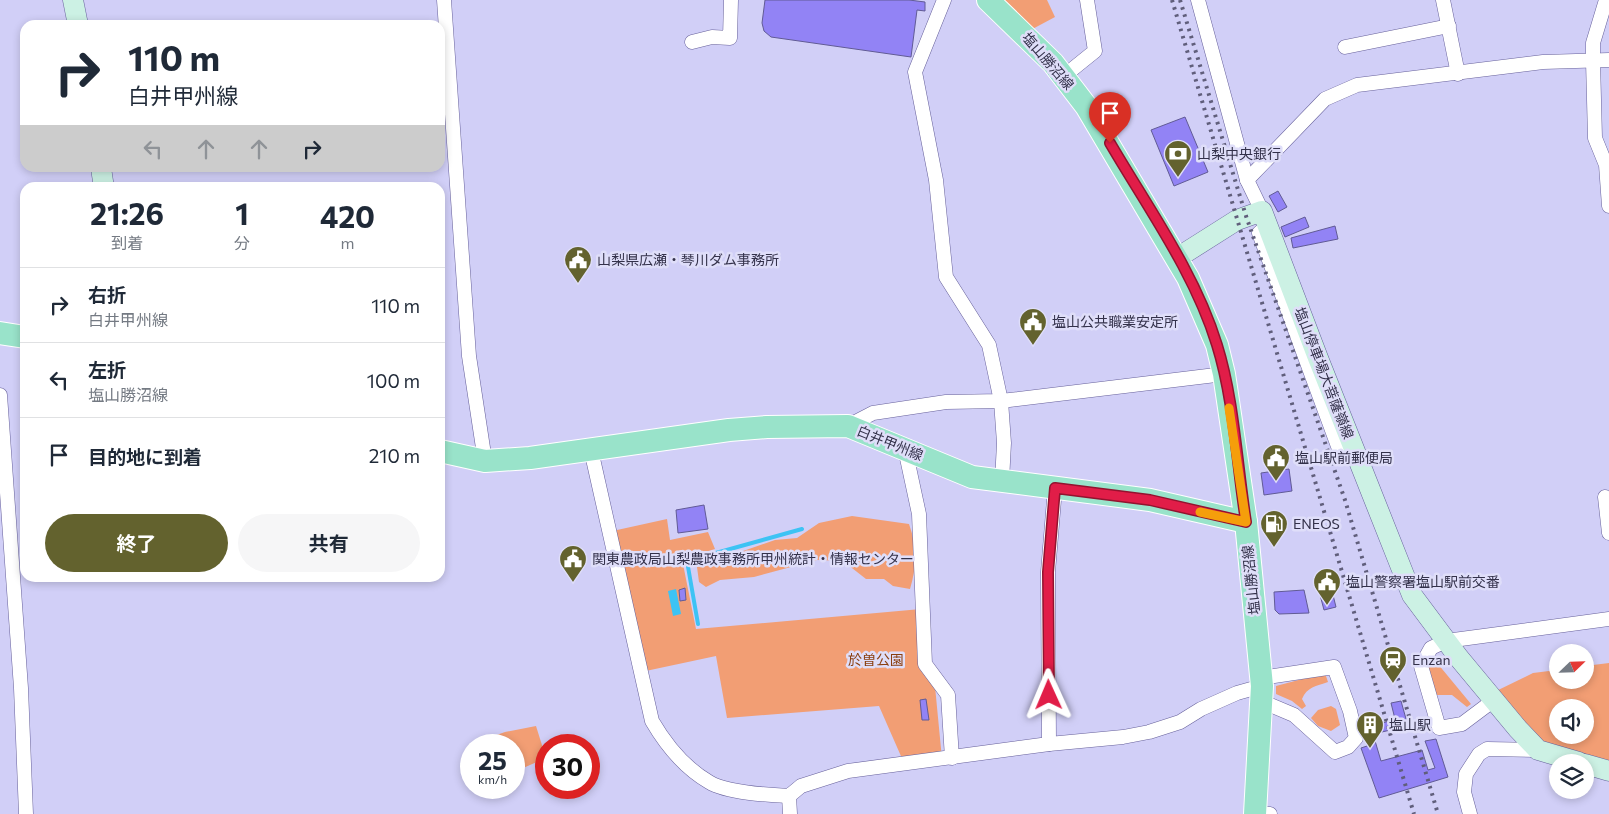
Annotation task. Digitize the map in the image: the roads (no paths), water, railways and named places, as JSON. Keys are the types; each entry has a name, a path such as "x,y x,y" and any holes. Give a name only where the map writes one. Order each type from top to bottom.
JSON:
{"main road":[{"path":"74,0 77,20"},
{"name":"塩山勝沼線","path":"988,0 1025,33 1064,76 1110,143 1201,302 1217,345 1224,374 1246,522 1262,689 1260,814"},
{"path":"1177,258 1237,220 1265,218"},
{"name":"塩山停車場大菩薩嶺線","path":"1265,218 1412,595 1446,641 1538,750"},
{"path":"0,333 20,336"},
{"name":"白井甲州線","path":"445,452 485,461 591,450 729,430 768,427 848,426 972,477 1150,500 1246,522"},
{"path":"1538,750 1552,754"},
{"path":"1594,767 1609,771"}],"street":[{"path":"444,0 469,356 485,461"},
{"path":"692,42 712,38 730,38 731,0"},
{"path":"944,0 915,72 936,180 946,277 990,345 1001,401 1004,443 1002,481"},
{"path":"1064,76 1095,51 1087,0"},
{"path":"1198,0 1247,180 1265,218 1259,233 1342,457"},
{"path":"1443,0 1458,74"},
{"path":"1606,0 1593,43 1593,61 1595,138 1606,165 1609,206"},
{"path":"1345,48 1449,26"},
{"path":"1247,180 1324,99 1357,85 1543,62 1609,60"},
{"path":"848,426 873,413 946,402 1001,401 1224,374"},
{"path":"0,395 4,498 21,688 26,814"},
{"path":"905,449 919,514 925,664 948,696 952,758"},
{"path":"591,450 652,721 662,739 680,759 710,783 754,794 789,796 801,786 848,771 1050,744 1123,737 1150,732 1180,722 1201,709 1237,693 1262,689 1334,667 1350,711 1356,738 1348,747 1335,752 1262,689"},
{"path":"1050,744 1048,572 1055,488"},
{"path":"1605,497 1609,533"},
{"path":"1494,700 1462,724 1439,728 1421,666 1430,648 1446,641 1609,619"},
{"path":"1470,814 1464,792 1466,774 1479,754 1487,749 1538,750"},
{"path":"789,796 790,814"}],"water":[{"path":"676,589 681,614 673,616 668,591"}],"waterway":[{"path":"698,624 687,561 802,529"}],"railway":[{"path":"1172,0 1414,814"},
{"path":"1180,0 1246,216 1345,500 1438,814"}],"place":[{"name":"山梨中央銀行","path":"1178,178"},
{"name":"山梨県広瀬・琴川ダム事務所","path":"578,284"},
{"name":"塩山公共職業安定所","path":"1033,346"},
{"name":"塩山駅前郵便局","path":"1276,482"},
{"name":"ENEOS","path":"1274,548"},
{"name":"関東農政局山梨農政事務所甲州統計・情報センター","path":"573,583"},
{"name":"塩山警察署塩山駅前交番","path":"1327,606"},
{"name":"Enzan","path":"1393,684"},
{"name":"塩山駅","path":"1370,749"}],"park label":[{"name":"於曽公園","path":"876,660"}]}
